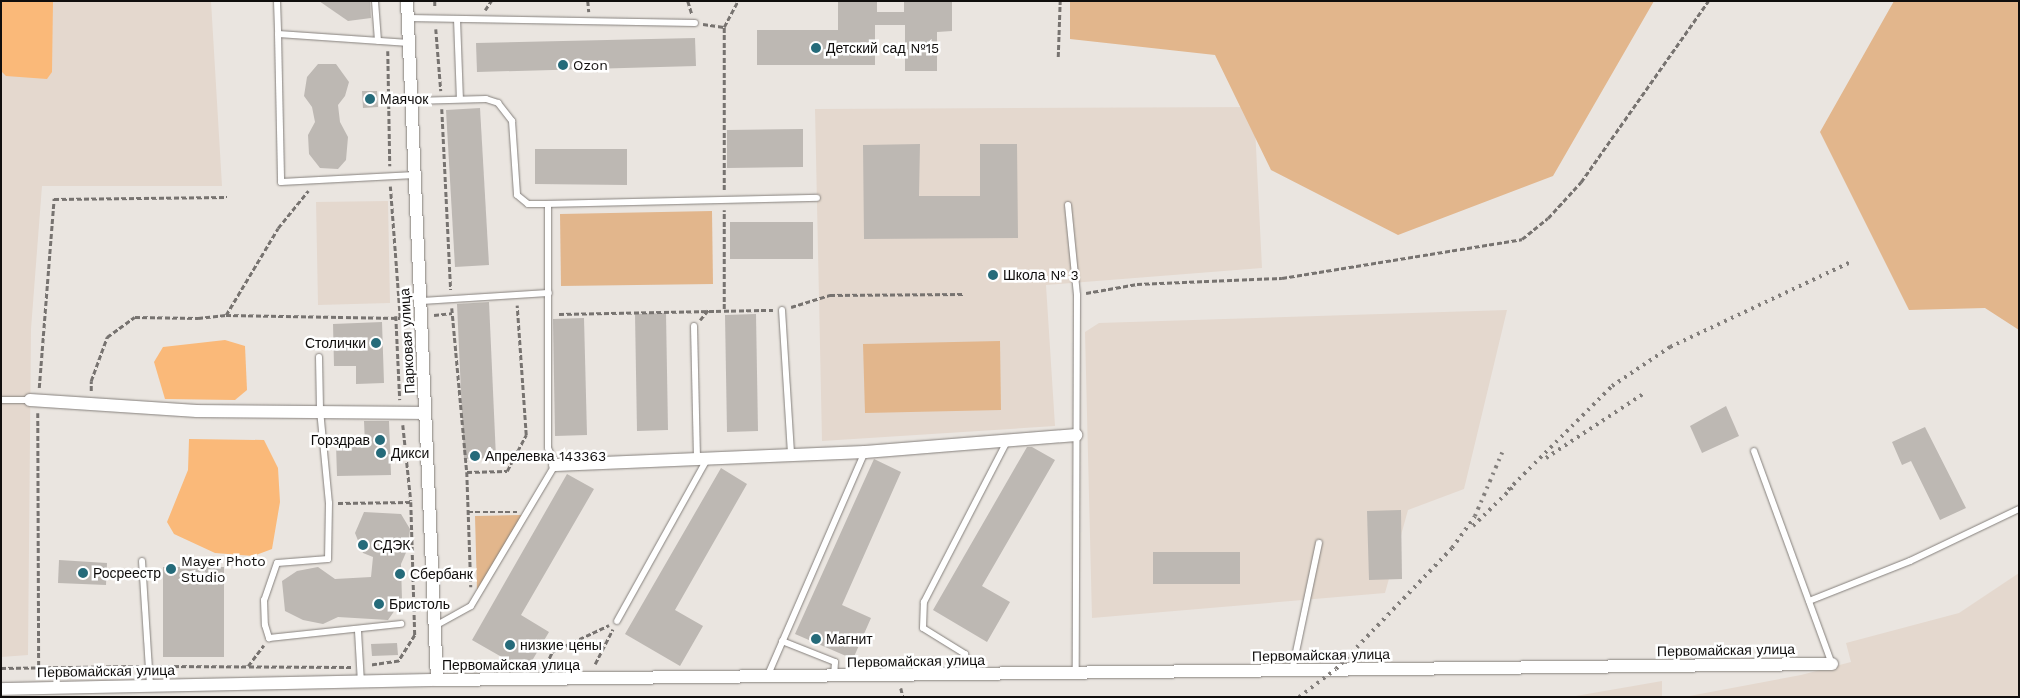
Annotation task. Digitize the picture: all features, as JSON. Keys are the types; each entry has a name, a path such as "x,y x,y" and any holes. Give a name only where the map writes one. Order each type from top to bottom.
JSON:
{"street":[{"name":"Парковая улица","path":"407,1 437,680"},
{"path":"34,399 92,405 198,411 320,410 426,413"},
{"path":"555,465 791,453 865,452 1076,435"},
{"name":"Первомайская улица","path":"1,689 437,680 1832,664"}],"lane":[{"path":"277,1 281,182 316,182 415,175"},
{"path":"374,1 378,41"},
{"path":"408,18 695,23"},
{"path":"457,19 460,99"},
{"path":"278,34 409,43"},
{"path":"412,101 486,99 504,109 512,121 514,134 517,195 528,204 724,202 817,198"},
{"path":"435,626 471,606 555,465 548,448 548,204"},
{"path":"1068,205 1077,295 1076,674"},
{"path":"420,301 452,297 549,293"},
{"path":"782,310 791,453"},
{"path":"617,621 702,458 694,326"},
{"path":"320,357 320,410 329,503 328,559 282,560 274,567 263,612 269,638 358,631 402,624"},
{"path":"1,400 34,399"},
{"path":"967,675 966,654 924,628 924,602 1006,442"},
{"path":"1754,451 1832,664"},
{"path":"767,677 865,452"},
{"path":"1809,601 1910,561 2019,509"},
{"path":"1292,671 1319,543"},
{"path":"142,561 150,685"},
{"path":"358,631 361,683"},
{"path":"782,641 835,662 834,676"}],"path":[{"path":"435,1 452,297 467,472 471,606"},
{"path":"724,309 724,27 738,1"},
{"path":"1058,57 1060,1"},
{"path":"1077,295 1100,288 1138,284 1282,278 1522,239 1548,218 1581,182 1708,1"},
{"path":"695,23 724,27"},
{"path":"92,405 91,381 107,337 135,317 198,318 226,315 400,318 390,178 388,42"},
{"path":"226,315 278,228 316,182"},
{"path":"39,687 34,399 54,199 227,197"},
{"path":"467,472 507,471 526,435 516,294"},
{"path":"547,314 724,309 782,310 830,295 963,294"},
{"path":"1,668 39,665 359,667 400,661 415,635 411,502 329,503"},
{"path":"468,512 528,512"},
{"path":"587,679 617,621"},
{"path":"538,680 552,652 617,621"},
{"path":"248,666 269,638"}],"shaded area":[{"path":"1,1 211,1 222,186 42,186 31,329 28,655 1,657"},
{"path":"1,1 53,1 52,72 47,79 6,76 1,71"},
{"path":"1070,1 1654,1 1553,176 1398,235 1271,170 1215,55 1070,39"},
{"path":"1894,1 2019,1 2019,330 1985,308 1909,310 1820,132"},
{"name":"Школа № 3","path":"1254,107 1262,268 1046,285 1055,426 822,441 815,109"},
{"path":"388,201 390,303 318,305 316,202"},
{"path":"712,211 713,284 561,286 560,214"},
{"path":"1507,310 1464,489 1408,510 1385,593 1092,618 1085,332 1099,323"},
{"path":"225,340 245,346 247,390 235,400 165,399 154,362 163,347"},
{"path":"1000,341 1001,410 865,413 863,344"},
{"path":"189,439 264,440 278,468 280,502 272,549 253,556 215,553 174,534 167,522 188,470"},
{"path":"523,515 477,591 475,516"},
{"path":"2019,573 2019,697 1684,697 1801,675 1851,662 1846,643 1959,613"},
{"path":"1662,681 1662,697 1570,697"}],"building":[{"path":"319,1 370,1 371,18 348,21"},
{"name":"Детский сад №15","path":"838,1 877,1 877,12 904,12 904,1 952,1 952,31 937,32 937,71 905,71 905,25 875,25 875,65 757,65 757,30 838,30"},
{"path":"695,38 696,66 477,72 476,43"},
{"path":"318,64 336,64 349,82 345,96 338,105 340,122 348,137 346,160 338,169 320,168 309,154 308,135 315,122 312,107 304,96 307,77"},
{"name":"Маячок","path":"362,91 377,91 378,107 363,108"},
{"path":"480,108 489,265 455,267 446,110"},
{"path":"803,129 803,167 727,168 727,130"},
{"path":"920,144 919,196 980,196 980,144 1017,144 1018,238 864,239 863,145"},
{"path":"535,149 627,149 627,185 535,184"},
{"path":"730,222 813,222 813,259 730,259"},
{"path":"489,302 496,458 464,459 457,304"},
{"path":"666,313 668,430 637,431 635,314"},
{"path":"756,314 758,431 727,432 725,315"},
{"path":"584,318 587,435 555,436 553,319"},
{"path":"382,322 384,383 356,384 356,366 334,366 333,324"},
{"path":"1726,406 1739,436 1702,453 1690,426"},
{"path":"364,421 389,421 391,475 337,476 336,445 365,444"},
{"path":"1925,427 1966,508 1940,520 1911,461 1902,465 1892,442"},
{"path":"1027,447 1032,447 1055,460 982,586 1010,602 987,642 933,610"},
{"path":"874,459 901,472 842,605 871,618 853,659 795,634"},
{"path":"721,468 747,484 675,610 703,626 680,666 625,634"},
{"path":"567,474 594,489 521,615 549,632 526,671 472,640"},
{"path":"1401,510 1402,579 1369,580 1367,511"},
{"path":"364,512 401,514 410,529 408,548 401,564 402,600 388,620 338,617 323,624 303,620 285,611 282,581 297,571 318,567 335,579 371,577 373,557 363,553 355,533"},
{"path":"1153,552 1240,552 1240,584 1153,584"},
{"name":"Росреестр","path":"59,560 107,563 106,585 58,583"},
{"path":"163,567 224,567 224,657 163,657"},
{"path":"397,643 398,655 372,656 371,644"}],"railway":[{"path":"1508,490 1612,386 1670,347 1851,262"},
{"path":"1546,458 1643,394"},
{"path":"1299,697 1336,669 1452,548 1475,516 1502,453"},
{"path":"1473,526 1514,486"}],"place":[{"name":"Детский сад №15","path":"816,48"},
{"name":"Ozon","path":"563,65"},
{"name":"Маячок","path":"370,99"},
{"name":"Школа № 3","path":"993,275"},
{"name":"Столички","path":"376,343"},
{"name":"Горздрав","path":"380,440"},
{"name":"Дикси","path":"381,453"},
{"name":"Апрелевка 143363","path":"475,456"},
{"name":"СДЭК","path":"363,545"},
{"name":"Mayer Photo Studio","path":"171,569"},
{"name":"Росреестр","path":"83,573"},
{"name":"Сбербанк","path":"400,574"},
{"name":"Бристоль","path":"379,604"},
{"name":"Магнит","path":"816,639"},
{"name":"низкие цены","path":"510,645"}]}
